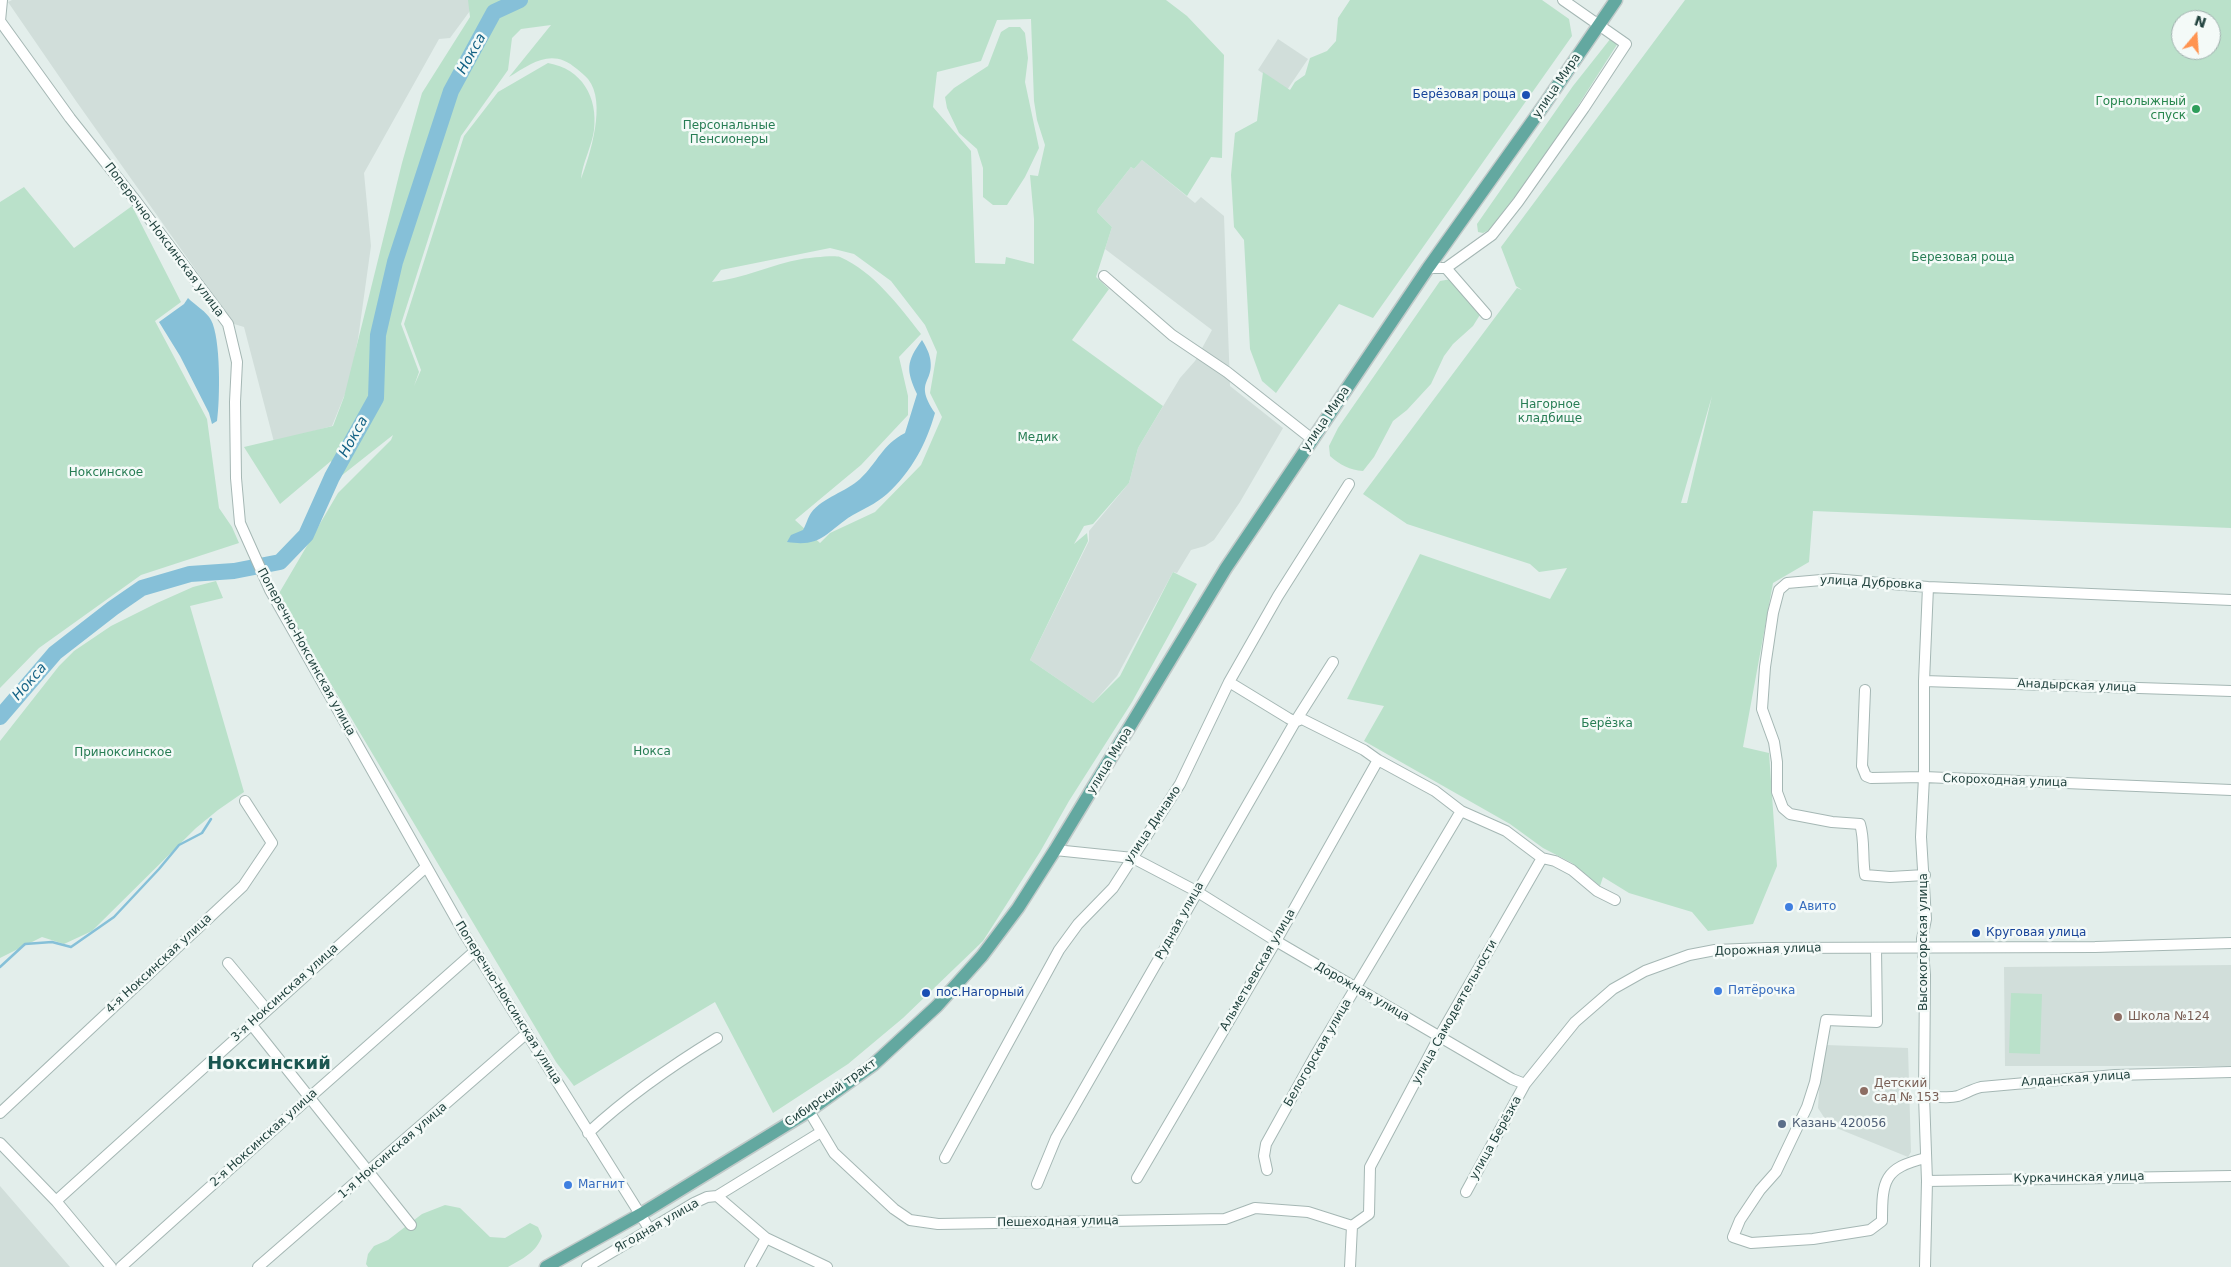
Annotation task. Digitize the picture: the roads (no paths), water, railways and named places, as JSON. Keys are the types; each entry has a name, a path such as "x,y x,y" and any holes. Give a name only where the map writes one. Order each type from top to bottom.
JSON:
{"main road":[{"name":"улица Мира","path":"1056,850 1226,568 1428,268 1538,114 1616,0"},
{"name":"Сибирский тракт","path":"546,1267 641,1214 809,1111 873,1065 937,1006 982,956 1018,908 1056,850"}],"street":[{"name":"Поперечно-Ноксинская улица","path":"2,0 0,20 70,118 136,201 228,324 237,362 235,402 236,468 240,523 270,590 475,951 650,1230"},
{"path":"1428,268 1446,268 1492,235 1518,202 1626,44 1563,0"},
{"path":"1446,268 1486,314"},
{"path":"1104,276 1172,335 1227,372 1312,439"},
{"name":"улица Динамо","path":"945,1158 1059,950 1078,924 1113,888 1180,784 1229,682 1278,596 1349,484"},
{"name":"улица Дубровка","path":"1925,875 1890,877 1865,875 1862,856 1864,835 1860,824 1832,822 1790,814 1782,808 1777,792 1777,762 1774,742 1762,709 1765,667 1773,613 1780,590 1787,583 1833,579 1928,587 2231,600"},
{"name":"Высокогорская улица","path":"1925,1267 1927,1181 1924,1096 1924,948 1922,939 1926,919 1925,875 1921,837 1928,587"},
{"name":"Рудная улица","path":"1037,1184 1056,1138 1193,900 1196,891 1295,722 1333,662"},
{"name":"Анадырская улица","path":"1924,681 2231,691"},
{"path":"1229,682 1295,722 1302,719 1364,750 1378,760 1435,791 1461,811 1506,831 1542,858 1555,861 1572,870 1598,891 1615,900"},
{"name":"Скороходная улица","path":"1865,690 1862,766 1866,776 1871,778 1924,777 2231,790"},
{"name":"Альметьевская улица","path":"1137,1178 1276,941 1378,760"},
{"name":"4-я Ноксинская улица","path":"0,1112 243,886 272,843 245,801"},
{"name":"Белогорская улица","path":"1268,1170 1264,1156 1266,1144 1461,811"},
{"name":"Дорожная улица","path":"1056,850 1133,858 1196,891 1356,989 1512,1079 1525,1084 1575,1022 1613,989 1670,960 1715,950 1766,948 2095,947 2231,943"},
{"name":"улица Самодеятельности","path":"1352,1226 1369,1214 1370,1167 1439,1037 1542,858"},
{"name":"3-я Ноксинская улица","path":"56,1201 426,867"},
{"path":"1876,948 1877,1022 1826,1020 1820,1044 1815,1082 1807,1107 1776,1172 1760,1190 1740,1220 1733,1237 1751,1242 1813,1239 1870,1230 1882,1220 1882,1198 1886,1181 1892,1171 1905,1163 1926,1158"},
{"name":"2-я Ноксинская улица","path":"121,1267 475,951"},
{"path":"228,962 267,1010"},
{"path":"251,1024 411,1225"},
{"name":"1-я Ноксинская улица","path":"258,1267 369,1173 527,1033"},
{"path":"588,1132 622,1102 672,1065 717,1038"},
{"name":"Алданская улица","path":"1924,1096 1949,1097 1958,1096 1981,1087 2115,1075 2231,1072"},
{"name":"улица Берёзка","path":"1466,1192 1525,1084"},
{"name":"Пешеходная улица","path":"809,1111 834,1153 894,1209 910,1220 938,1224 1225,1219 1255,1208 1308,1212 1352,1226"},
{"name":"Ягодная улица","path":"592,1265 708,1197 717,1196 821,1132"},
{"path":"0,1143 56,1201 111,1267"},
{"name":"Куркачинская улица","path":"1927,1181 2231,1176"},
{"path":"717,1196 766,1238 828,1267"},
{"path":"1350,1267 1352,1226"},
{"path":"750,1267 766,1238"}],"water":[{"path":"188,298 209,317 217,340 219,399 217,421 212,424 209,413 180,356 159,322 184,304"},
{"path":"922,340 929,353 931,366 925,388 926,394 935,413 927,436 911,466 883,498 848,518 821,538 807,543 787,542 791,535 803,530 816,507 854,484 885,448 905,433 917,394 911,379 910,360"}],"waterway":[{"name":"Нокса","path":"0,717 55,653 142,588 190,574 234,571 280,562 306,535 332,477 376,398 378,335 395,262 451,91 494,12 520,0"},
{"path":"0,967 25,944 52,942 71,947 114,917 179,845 202,833 211,819"}],"place":[{"name":"Берёзовая роща","path":"1526,95"},
{"name":"Горнолыжный спуск","path":"2196,109"},
{"name":"Авито","path":"1789,907"},
{"name":"Круговая улица","path":"1976,933"},
{"name":"Пятёрочка","path":"1718,991"},
{"name":"пос.Нагорный","path":"926,993"},
{"name":"Школа №124","path":"2118,1017"},
{"name":"Детский сад № 153","path":"1864,1091"},
{"name":"Казань 420056","path":"1782,1124"},
{"name":"Магнит","path":"568,1185"}],"district":[{"name":"Ноксинский","path":"269,1064"}],"park label":[{"name":"Персональные Пенсионеры","path":"729,133"},
{"name":"Березовая роща","path":"1963,258"},
{"name":"Нагорное кладбище","path":"1550,412"},
{"name":"Медик","path":"1038,438"},
{"name":"Ноксинское","path":"106,473"},
{"name":"Берёзка","path":"1607,724"},
{"name":"Приноксинское","path":"123,753"}]}
